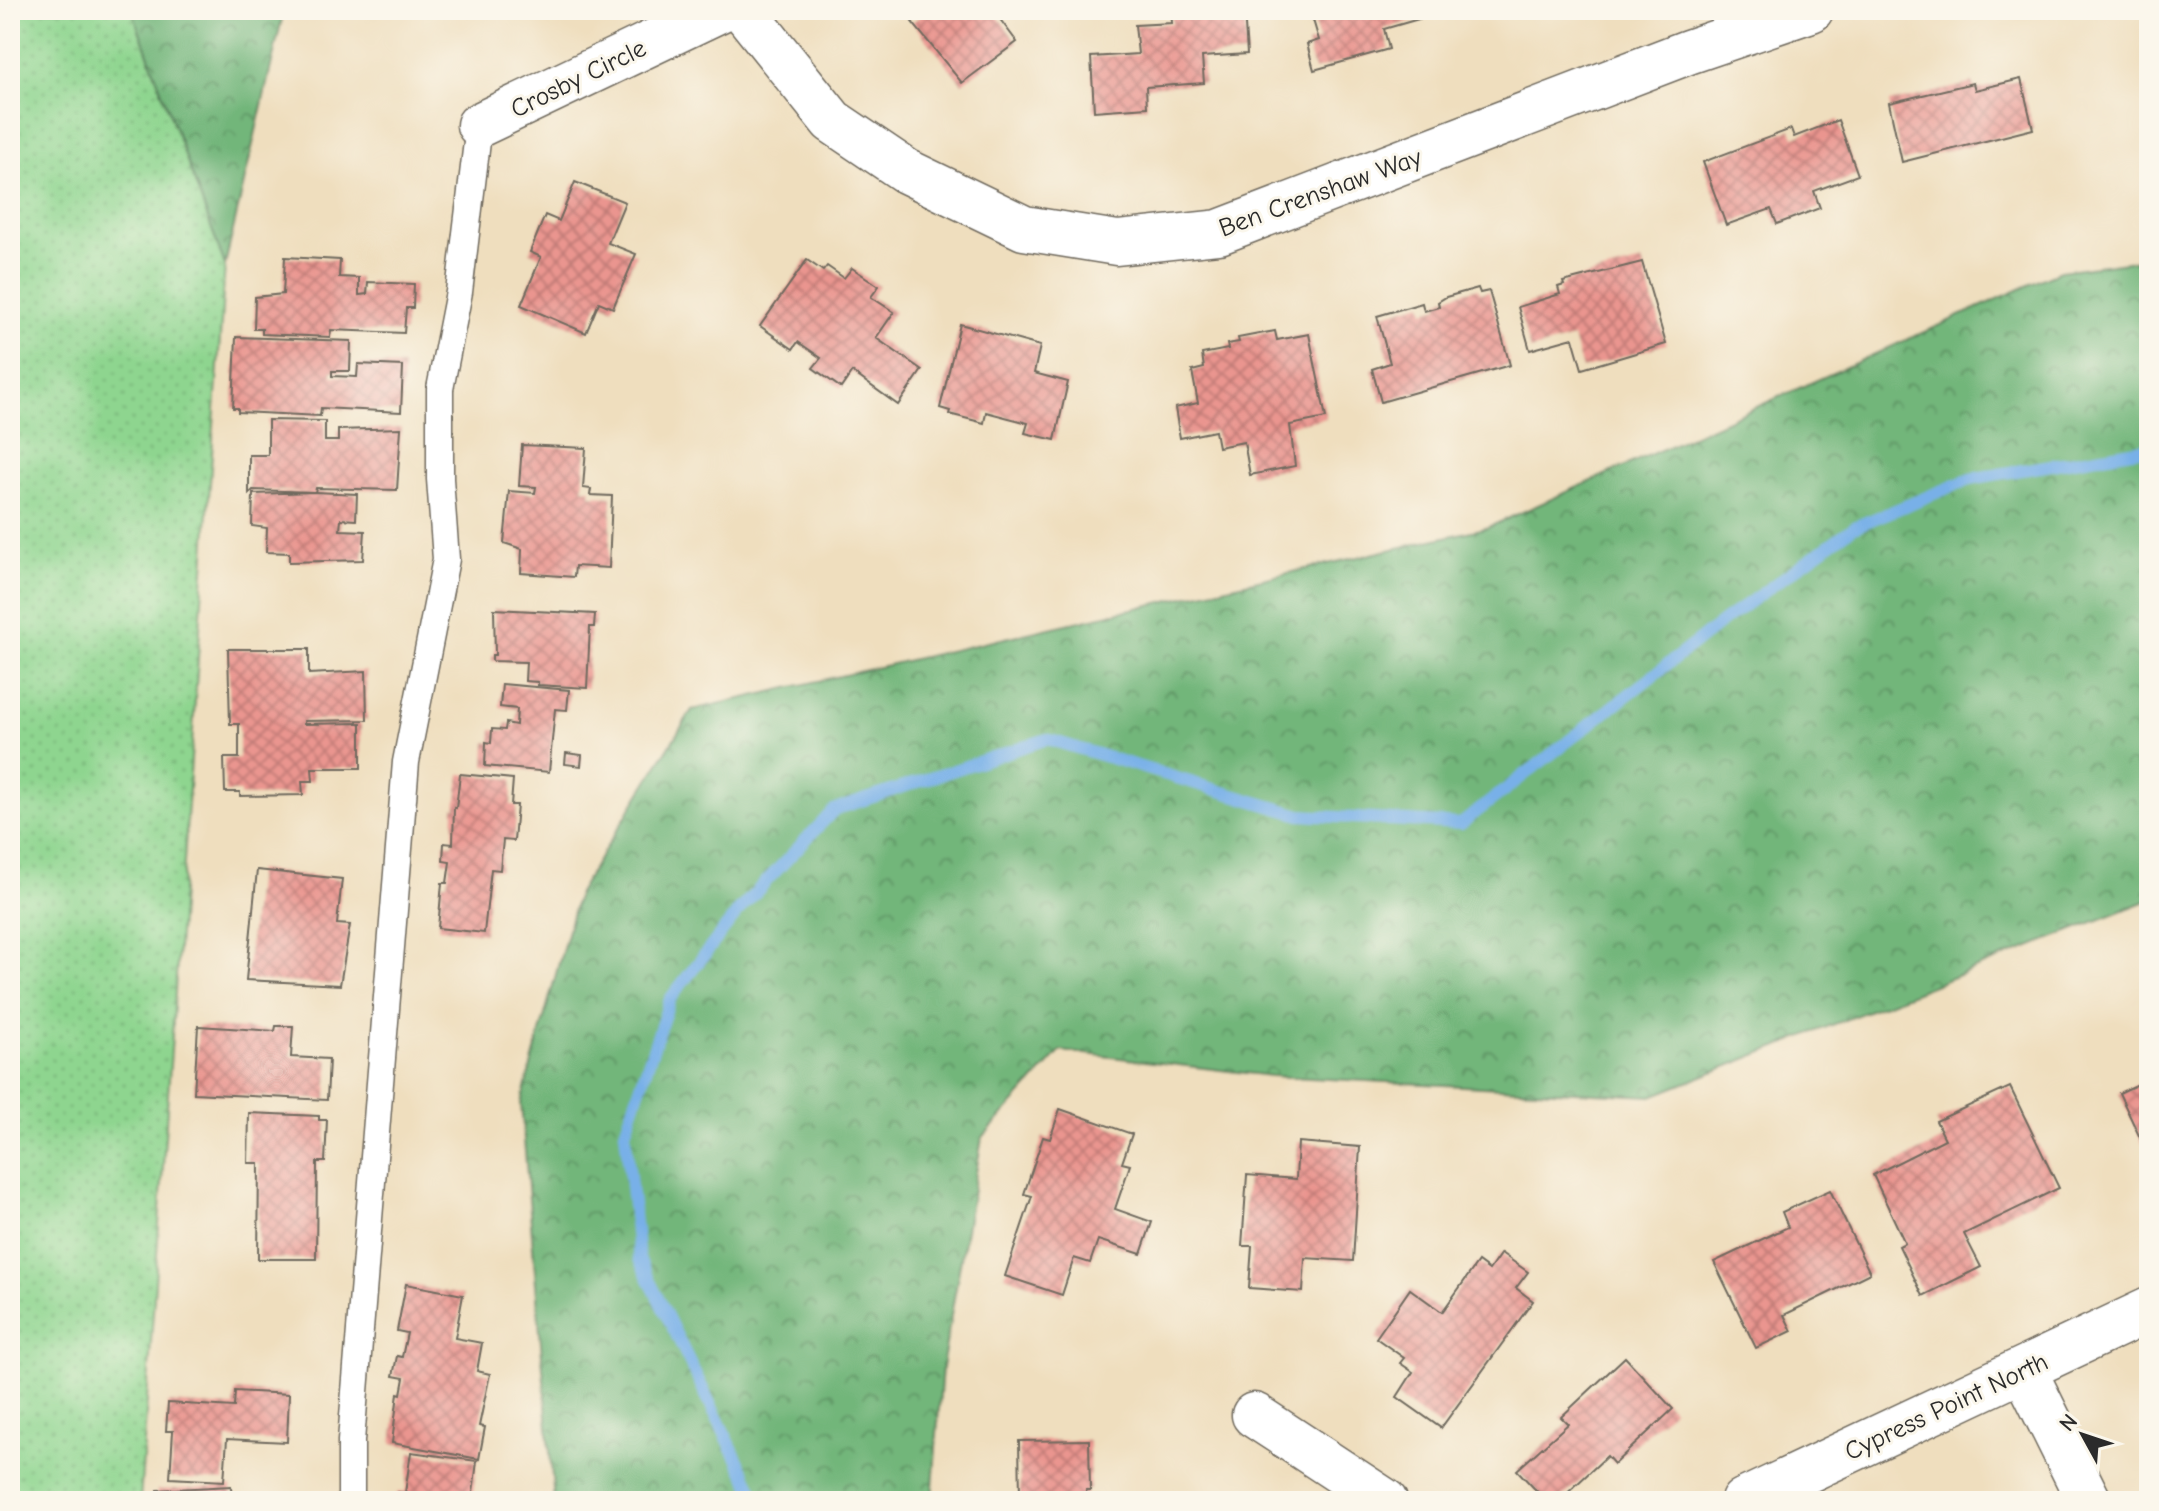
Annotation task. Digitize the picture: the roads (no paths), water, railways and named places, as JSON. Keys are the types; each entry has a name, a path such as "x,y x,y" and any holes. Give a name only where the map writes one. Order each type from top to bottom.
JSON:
{"street":[{"name":"Crosby Circle","path":"479,125 720,10"},
{"name":"Ben Crenshaw Way","path":"743,10 832,121 906,171 1024,228 1117,243 1219,232 1688,52 1811,10"},
{"name":"Cypress Point North","path":"1743,1501 2149,1310"},
{"path":"2024,1370 2089,1501"},
{"path":"1254,1415 1385,1501"}],"lane":[{"path":"351,1501 351,1441 406,762 446,559 440,479 440,389 459,292 479,125"}],"waterway":[{"path":"758,1501 639,1259 625,1132 670,999 740,909 834,810 1047,739 1300,815 1461,824 1726,619 1854,527 1970,479 2149,448"}]}
